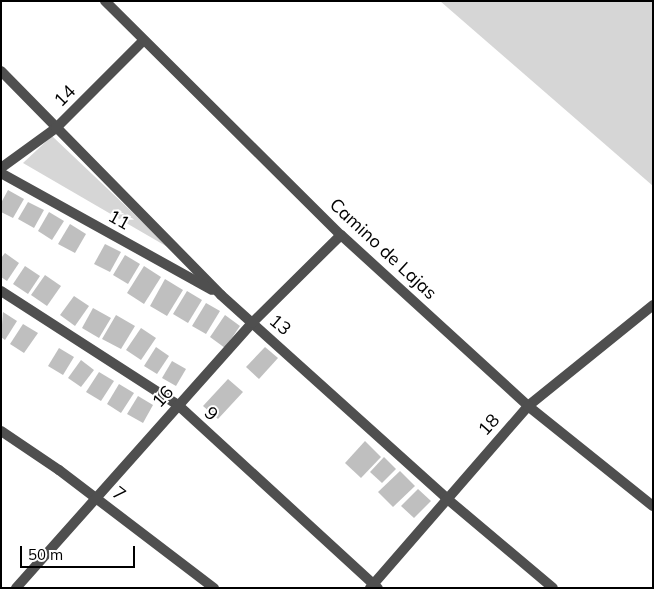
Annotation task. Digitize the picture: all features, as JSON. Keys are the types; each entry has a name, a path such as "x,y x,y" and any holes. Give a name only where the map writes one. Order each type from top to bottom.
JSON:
{"street":[{"name":"Camino de Lajas","path":"105,1 341,235 528,406 653,506"},
{"name":"14","path":"1,168 56,128 144,40"},
{"name":"13","path":"1,71 222,296 445,497 553,588"},
{"name":"11","path":"1,173 222,296"},
{"name":"16","path":"16,588 252,323 341,235"},
{"name":"9","path":"1,291 178,405 374,586"},
{"name":"18","path":"374,586 445,497 528,406 653,305"},
{"name":"7","path":"1,431 97,498 214,588"}],"shaded area":[{"path":"440,1 653,1 653,186"},
{"path":"52,136 171,249 23,163"}],"building":[{"path":"8,190 24,199 13,218 1,212 1,203"},
{"path":"28,202 44,210 34,228 18,219"},
{"path":"49,212 64,221 52,240 38,231"},
{"path":"70,224 86,234 75,253 58,244"},
{"path":"105,244 121,252 110,272 94,264"},
{"path":"5,253 19,263 7,281 1,277 1,258"},
{"path":"125,255 140,264 128,284 113,275"},
{"path":"25,266 40,276 28,294 13,284"},
{"path":"144,266 161,277 144,304 127,293"},
{"path":"45,275 61,286 47,306 31,295"},
{"path":"165,279 183,290 167,316 150,306"},
{"path":"187,291 202,300 188,323 173,314"},
{"path":"74,296 89,306 75,326 60,315"},
{"path":"206,303 220,311 206,334 192,326"},
{"path":"93,308 111,318 99,338 82,328"},
{"path":"3,312 17,321 5,340 1,337"},
{"path":"116,315 135,326 121,349 102,339"},
{"path":"225,315 240,326 225,348 210,337"},
{"path":"23,324 38,333 24,353 10,344"},
{"path":"141,328 156,338 141,360 126,350"},
{"path":"156,347 169,356 157,374 144,366"},
{"path":"265,347 278,358 259,379 246,367"},
{"path":"59,348 74,357 63,375 48,366"},
{"path":"81,360 94,370 81,387 68,378"},
{"path":"172,361 186,369 176,386 162,378"},
{"path":"99,372 114,381 101,401 86,392"},
{"path":"228,379 243,392 218,419 203,406"},
{"path":"119,384 134,393 121,413 107,404"},
{"path":"138,396 153,405 143,423 127,414"},
{"path":"365,441 381,457 361,478 345,463"},
{"path":"384,457 396,469 382,483 370,472"},
{"path":"400,471 415,486 393,507 378,492"},
{"path":"418,489 431,501 414,518 401,506"}]}
